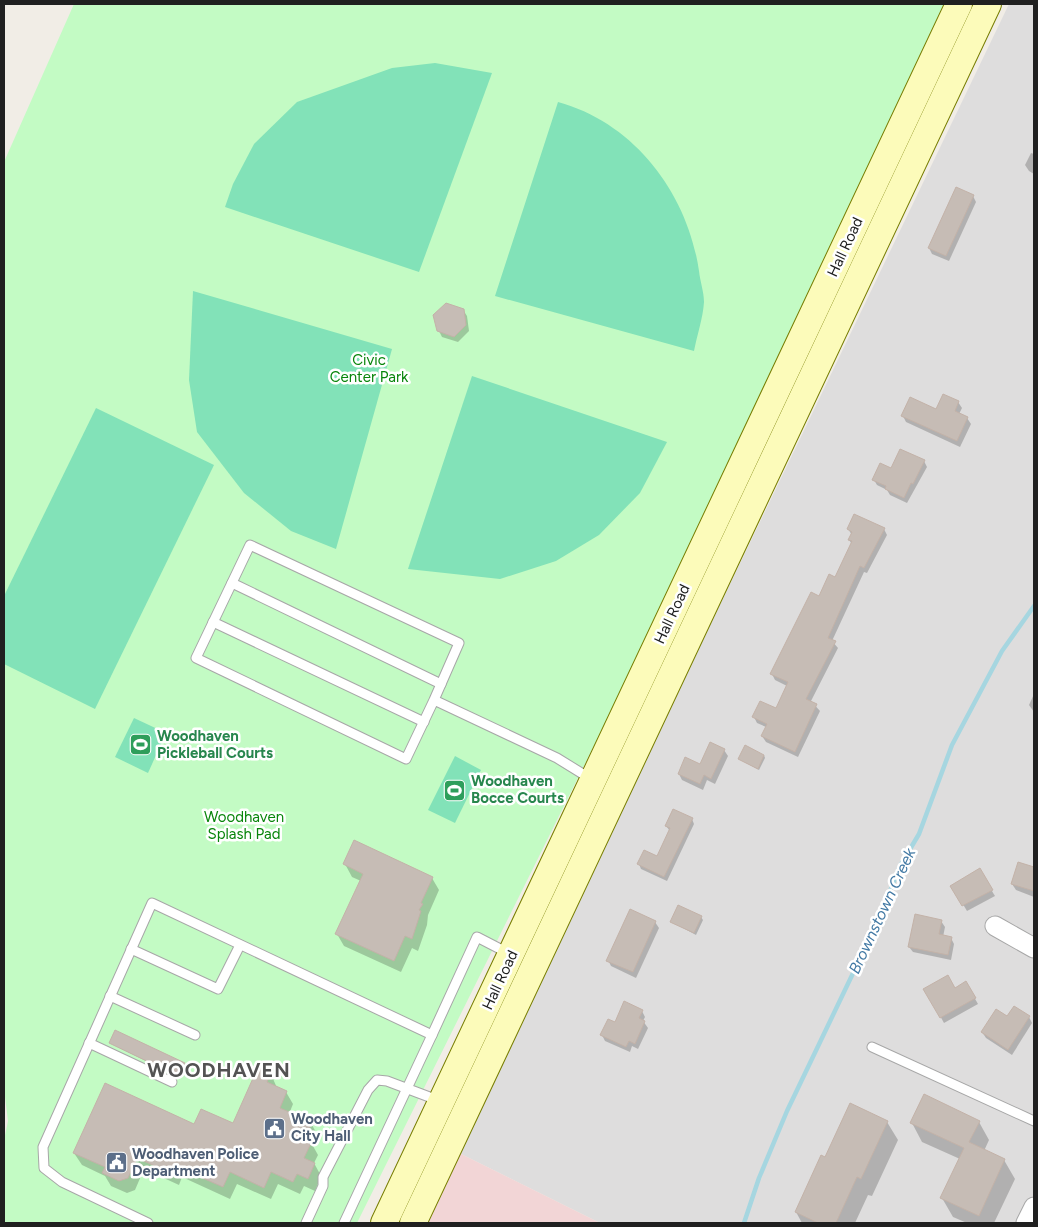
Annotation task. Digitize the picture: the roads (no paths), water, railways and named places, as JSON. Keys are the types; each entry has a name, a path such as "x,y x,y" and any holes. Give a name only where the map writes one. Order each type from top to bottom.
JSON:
{"street":[{"name":"Hall Road","path":"413,1223 466,1114 523,961 594,780 959,4"},
{"name":"Hall Road","path":"384,1223 442,1102 617,792 988,4"},
{"path":"730,491 754,502"},
{"path":"594,780 617,792"},
{"path":"995,926 1034,948"},
{"path":"442,1102 466,1114"},
{"path":"1026,1223 1034,1207"}],"lane":[{"path":"250,545 459,643 406,759 196,658 213,622 250,545"},
{"path":"232,583 441,684"},
{"path":"213,622 424,722"},
{"path":"434,700 557,758 594,780"},
{"path":"148,1223 62,1182 44,1168 43,1147 152,903 432,1035"},
{"path":"344,1223 477,938 523,961"},
{"path":"132,949 218,989 240,945"},
{"path":"110,996 195,1035"},
{"path":"89,1043 172,1082"},
{"path":"872,1047 1034,1121"},
{"path":"306,1223 323,1186 323,1177 368,1090 377,1080 407,1088 442,1102"}],"waterway":[{"name":"Brownstown Creek","path":"744,1223 759,1178 787,1111 879,919 900,866 919,834 952,745 1002,651 1034,606"}],"place":[{"name":"Woodhaven Pickleball Courts","path":"141,745"},
{"name":"Woodhaven Bocce Courts","path":"455,790"},
{"name":"Woodhaven City Hall","path":"275,1128"},
{"name":"Woodhaven Police Department","path":"116,1163"}],"district":[{"name":"WOODHAVEN","path":"219,1070"}],"park label":[{"name":"Civic Center Park","path":"369,368"},
{"name":"Woodhaven Splash Pad","path":"244,826"}]}
